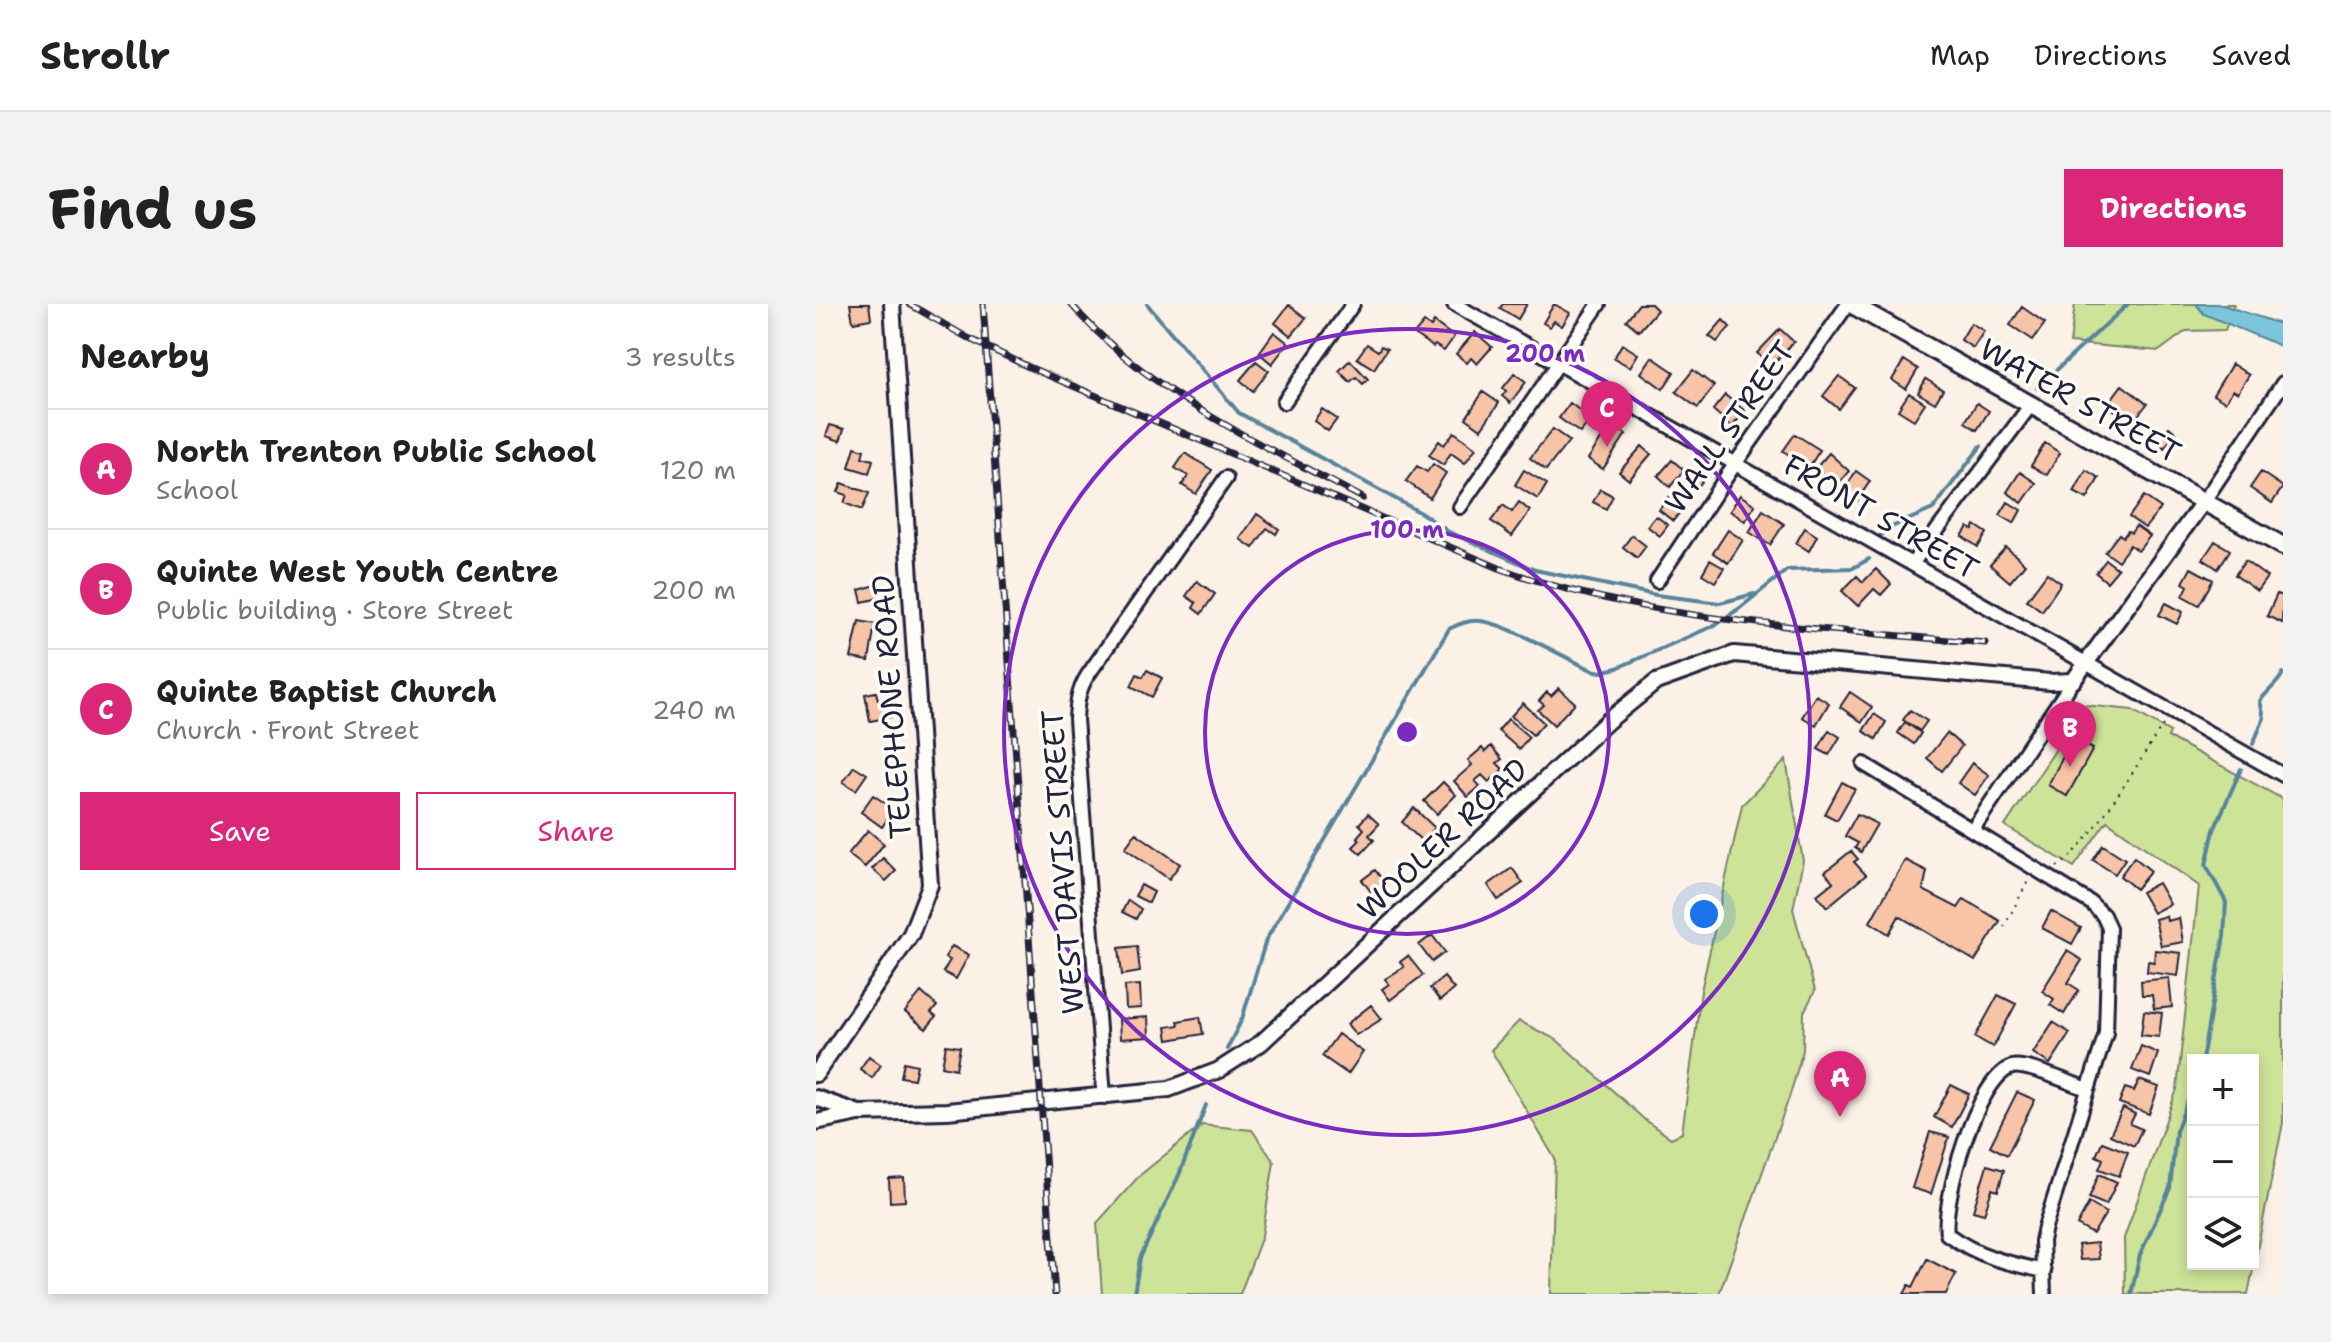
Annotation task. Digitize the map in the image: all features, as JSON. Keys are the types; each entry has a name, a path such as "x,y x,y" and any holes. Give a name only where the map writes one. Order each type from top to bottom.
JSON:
{"main road":[{"name":"WATER STREET","path":"1849,304 2283,546"}],"street":[{"name":"TELEPHONE ROAD","path":"816,1074 911,934 930,885 892,304"},
{"path":"1284,402 1353,304"},
{"name":"FRONT STREET","path":"1454,304 2283,775"},
{"path":"1460,507 1599,304"},
{"name":"WALL STREET","path":"1657,581 1735,464 1849,304"},
{"path":"1973,829 2073,681 2204,501 2283,383"},
{"path":"1912,564 2030,406"},
{"name":"WEST DAVIS STREET","path":"1104,1097 1077,699 1082,684 1226,478"},
{"name":"WOOLER ROAD","path":"816,1122 859,1113 947,1111 1104,1097 1183,1086 1230,1065 1261,1043 1641,693 1669,677 1734,654 2050,682 2073,681"},
{"path":"1864,764 2091,903 2103,915 2109,928 2106,1033 2045,1227 2042,1241 2044,1294"},
{"path":"2044,1271 2003,1263 1963,1245 1947,1234 1946,1211 1959,1155 1987,1094 2008,1069 2015,1066 2028,1069 2088,1089"},
{"name":"WOOLER ROAD","path":"816,1098 859,1113"}],"path":[{"path":"2053,869 2067,861 2085,839 2166,721"},
{"path":"2004,927 2027,883"}],"green space":[{"path":"2075,304 2234,304 2225,330 2186,331 2159,351 2070,343"},
{"path":"2085,705 2132,710 2170,732 2168,737 2283,799 2283,1123 2259,1240 2259,1054 2187,1054 2187,1270 2253,1270 2248,1294 2125,1294 2124,1238 2177,1089 2199,886 2107,821 2074,867 2005,826"},
{"path":"1786,760 1803,861 1793,909 1815,991 1804,1012 1803,1050 1790,1095 1719,1294 1551,1294 1555,1159 1491,1050 1519,1021 1557,1040 1646,1121 1671,1138 1682,1133 1701,991 1742,805"},
{"path":"1202,1125 1252,1130 1274,1162 1262,1236 1240,1294 1102,1294 1097,1223 1139,1176"}],"water":[{"path":"2196,304 2220,304 2283,325 2283,347 2204,314"}],"building":[{"path":"850,304 869,304 871,319 853,322"},
{"path":"1503,304 1527,304 1518,319 1500,308"},
{"path":"1554,304 1570,313 1562,326 1554,321 1550,327 1543,323"},
{"path":"1639,304 1651,304 1657,310 1639,331 1626,320"},
{"path":"1289,305 1306,318 1291,336 1275,323"},
{"path":"2022,307 2045,323 2033,340 2010,325"},
{"path":"1723,320 1730,327 1717,342 1709,336"},
{"path":"1424,322 1431,327 1434,322 1454,337 1444,351 1414,334"},
{"path":"1971,323 1984,331 1973,348 1961,340"},
{"path":"1780,329 1794,342 1771,366 1757,353"},
{"path":"1274,332 1288,343 1272,364 1259,353"},
{"path":"1475,332 1492,347 1477,364 1471,358 1467,363 1456,354"},
{"path":"1367,344 1378,351 1381,346 1387,349 1374,369 1357,358"},
{"path":"1622,344 1638,354 1630,367 1614,358"},
{"path":"1652,357 1674,372 1663,389 1641,373"},
{"path":"1350,360 1368,379 1363,384 1356,377 1350,382 1339,371"},
{"path":"1904,360 1918,369 1906,389 1892,380"},
{"path":"1256,361 1269,371 1253,391 1240,380"},
{"path":"2232,364 2249,375 2238,393 2233,390 2225,402 2213,395"},
{"path":"1693,370 1714,386 1698,408 1676,392"},
{"path":"1515,373 1526,382 1510,403 1502,396 1506,391 1503,388"},
{"path":"1839,376 1855,388 1839,409 1823,396"},
{"path":"1926,379 1943,390 1935,403 1918,393"},
{"path":"2122,385 2147,404 2132,423 2107,405"},
{"path":"1483,392 1499,403 1481,429 1466,418"},
{"path":"1909,393 1925,403 1914,420 1898,410"},
{"path":"1725,395 1745,411 1732,427 1713,410"},
{"path":"1570,403 1591,419 1580,433 1559,418"},
{"path":"1977,403 1989,411 1977,430 1965,422"},
{"path":"1322,409 1337,419 1328,431 1314,421"},
{"path":"1611,424 1626,434 1603,469 1588,459"},
{"path":"830,425 844,429 840,441 826,436"},
{"path":"2169,427 2176,433 2164,448 2157,442"},
{"path":"1553,429 1569,441 1546,470 1530,458"},
{"path":"1454,432 1476,448 1465,463 1451,453 1443,465 1429,455 1439,441 1444,445"},
{"path":"1795,434 1820,450 1809,467 1783,451"},
{"path":"2045,443 2060,453 2047,475 2031,466"},
{"path":"1642,446 1651,454 1629,480 1619,472"},
{"path":"855,447 864,450 862,457 873,460 869,473 849,467"},
{"path":"1185,453 1212,470 1196,494 1182,485 1188,476 1175,468"},
{"path":"1829,453 1849,471 1836,486 1815,469"},
{"path":"1672,460 1684,470 1670,487 1658,476"},
{"path":"1433,464 1446,473 1430,498 1406,481 1417,466 1427,472"},
{"path":"1524,470 1547,484 1538,499 1515,485"},
{"path":"1694,470 1705,477 1698,487 1687,480"},
{"path":"2086,470 2099,478 2087,499 2074,492"},
{"path":"1856,471 1870,481 1857,501 1843,492"},
{"path":"2020,472 2036,483 2022,503 2007,492"},
{"path":"2261,472 2283,487 2272,503 2250,488"},
{"path":"842,483 869,493 862,510 844,503 847,495 838,492"},
{"path":"1600,489 1613,496 1606,509 1593,502"},
{"path":"1740,495 1755,505 1745,521 1730,511"},
{"path":"2144,496 2161,508 2145,528 2129,517"},
{"path":"1669,497 1683,508 1673,521 1659,510"},
{"path":"1519,502 1530,511 1512,536 1491,521 1503,505 1512,512"},
{"path":"2008,502 2021,510 2014,523 2000,515"},
{"path":"1763,510 1784,524 1770,545 1749,532"},
{"path":"1257,514 1279,529 1276,534 1267,528 1253,548 1240,539"},
{"path":"1656,516 1668,525 1660,536 1647,526"},
{"path":"1975,525 1987,533 1978,547 1962,536 1968,527 1973,530"},
{"path":"2136,526 2150,536 2138,551 2130,545 2118,561 2105,552 2119,534 2123,537"},
{"path":"1805,528 1817,536 1809,551 1796,543"},
{"path":"1728,530 1743,540 1728,563 1713,553"},
{"path":"1632,535 1646,546 1637,558 1623,547"},
{"path":"2215,541 2230,550 2218,569 2203,559"},
{"path":"2006,547 2025,564 2010,582 1990,565"},
{"path":"1710,560 1724,568 1715,582 1702,574"},
{"path":"2106,560 2118,569 2107,582 2096,573"},
{"path":"2245,561 2267,577 2257,591 2235,575"},
{"path":"2191,568 2213,580 2199,605 2183,596 2188,586 2183,583"},
{"path":"1876,569 1891,584 1881,595 1874,589 1858,606 1842,591 1857,576 1863,582"},
{"path":"2047,573 2061,583 2042,611 2027,600"},
{"path":"1197,581 1215,594 1201,614 1193,608 1196,603 1186,596"},
{"path":"876,585 880,598 862,602 859,590"},
{"path":"2277,594 2283,596 2282,623 2267,616"},
{"path":"2166,603 2183,612 2177,624 2159,615"},
{"path":"859,621 875,624 869,661 851,658"},
{"path":"1147,670 1162,678 1152,697 1131,686 1137,674 1143,677"},
{"path":"1559,688 1575,703 1554,725 1538,710 1544,705 1539,701 1547,692 1551,696"},
{"path":"876,692 878,700 887,698 891,717 870,721 865,694"},
{"path":"1850,692 1872,707 1862,722 1840,707"},
{"path":"1816,695 1829,703 1816,725 1802,717"},
{"path":"1523,703 1544,723 1533,735 1511,716"},
{"path":"1910,710 1927,721 1920,731 1903,720"},
{"path":"1874,714 1886,722 1876,739 1863,731"},
{"path":"1508,719 1529,737 1519,749 1498,731"},
{"path":"1905,722 1921,733 1914,744 1898,733"},
{"path":"1829,730 1840,737 1829,755 1818,749"},
{"path":"1947,733 1962,746 1942,771 1927,758"},
{"path":"2073,738 2093,749 2067,796 2048,785"},
{"path":"1491,746 1502,759 1497,763 1503,769 1489,782 1482,775 1475,781 1480,786 1468,797 1454,781 1472,765 1468,760 1482,748 1485,752"},
{"path":"1972,763 1989,775 1975,795 1958,783"},
{"path":"854,766 867,774 856,790 843,782"},
{"path":"1443,782 1456,795 1437,814 1424,801"},
{"path":"1842,782 1855,789 1837,820 1825,814"},
{"path":"873,795 894,809 882,827 861,812"},
{"path":"1414,808 1435,828 1422,841 1402,822"},
{"path":"1368,814 1379,824 1369,835 1374,840 1361,854 1353,847 1364,829 1359,824"},
{"path":"1857,814 1877,824 1861,852 1855,848 1858,843 1845,836"},
{"path":"868,830 884,844 865,867 848,854"},
{"path":"1136,833 1180,864 1169,879 1125,848"},
{"path":"2103,845 2125,859 2115,874 2093,860"},
{"path":"1851,851 1858,859 1854,862 1866,875 1827,907 1817,895 1833,882 1825,872"},
{"path":"2134,857 2151,871 2136,889 2120,876"},
{"path":"883,858 896,871 886,881 872,869"},
{"path":"1905,860 1927,871 1923,890 1958,908 1964,899 2000,921 1975,961 1899,916 1889,934 1870,922"},
{"path":"1512,868 1523,883 1498,900 1488,885"},
{"path":"1375,870 1385,883 1372,893 1362,880"},
{"path":"2158,883 2170,904 2153,913 2141,892"},
{"path":"1141,885 1154,892 1149,903 1135,896"},
{"path":"1128,900 1141,909 1136,919 1122,912"},
{"path":"2051,911 2081,928 2072,944 2042,928"},
{"path":"2166,916 2167,921 2179,918 2183,942 2161,946 2155,919"},
{"path":"1432,935 1445,952 1432,962 1419,945"},
{"path":"952,946 969,955 956,979 943,972 950,960 945,957"},
{"path":"1137,946 1140,972 1122,975 1119,948"},
{"path":"2155,950 2181,953 2178,976 2147,972 2148,961 2154,962"},
{"path":"2067,951 2082,960 2068,983 2079,990 2064,1014 2050,1005 2054,999 2042,991"},
{"path":"1408,956 1423,975 1390,1000 1382,989 1389,984 1385,979 1404,967 1400,962"},
{"path":"1444,977 1454,989 1440,1001 1430,988"},
{"path":"2169,978 2172,1007 2154,1009 2152,995 2142,995 2141,981"},
{"path":"1140,985 1141,1008 1126,1009 1125,986"},
{"path":"921,992 937,1006 931,1013 936,1017 926,1029 905,1012"},
{"path":"1998,995 2016,1004 1993,1047 1975,1037"},
{"path":"1371,1005 1382,1019 1356,1035 1347,1024"},
{"path":"2144,1011 2162,1013 2159,1037 2141,1035"},
{"path":"1148,1017 1149,1037 1120,1039 1119,1019"},
{"path":"1200,1017 1203,1034 1168,1040 1166,1027"},
{"path":"2053,1022 2070,1033 2050,1064 2033,1053"},
{"path":"1338,1034 1363,1052 1348,1074 1322,1056"},
{"path":"946,1045 960,1047 956,1069 942,1066"},
{"path":"2141,1046 2158,1053 2150,1077 2132,1070"},
{"path":"869,1056 881,1065 872,1078 860,1069"},
{"path":"904,1062 917,1065 914,1079 901,1077"},
{"path":"2139,1080 2159,1087 2149,1114 2119,1103 2125,1088 2134,1091"},
{"path":"1951,1085 1969,1094 1952,1127 1934,1117"},
{"path":"2017,1092 2035,1100 2007,1155 1990,1146"},
{"path":"2123,1108 2135,1114 2130,1124 2142,1129 2134,1146 2110,1135"},
{"path":"1930,1132 1949,1137 1931,1194 1912,1188"},
{"path":"2102,1142 2128,1152 2119,1176 2099,1169 2103,1159 2096,1156"},
{"path":"1987,1165 2004,1170 1998,1191 1992,1189 1984,1214 1973,1211"},
{"path":"2099,1174 2117,1182 2106,1205 2089,1198"},
{"path":"904,1178 905,1201 890,1202 889,1179"},
{"path":"2089,1203 2106,1213 2093,1234 2077,1225"},
{"path":"2097,1243 2099,1259 2080,1260 2078,1245"},
{"path":"1927,1259 1956,1274 1946,1294 1904,1294 1909,1285 1913,1287"}],"waterway":[{"path":"1147,304 1239,413 1423,514 1447,531 1535,570 1656,595 1720,603 1754,594"},
{"path":"2037,388 2128,304"},
{"path":"1879,537 1887,529 1933,509 1981,446"},
{"path":"1227,1049 1242,1019 1266,940 1449,629 1472,621 1491,623 1601,672 1713,626 1787,570 1853,568 1869,559"},
{"path":"2253,744 2264,718 2260,701 2283,673"},
{"path":"2203,1054 2224,936 2226,902 2206,865 2214,830 2241,769"},
{"path":"2131,1294 2140,1255 2170,1188 2176,1131 2187,1103"},
{"path":"1134,1294 1140,1258 1179,1175 1206,1105"}],"railway":[{"path":"909,304 968,338 1031,368 1499,568 1558,587 1617,601 1739,621 1985,643"},
{"path":"983,304 1055,1294"},
{"path":"1071,304 1101,336 1170,390 1246,436 1363,498"}],"place":[{"name":"Quinte Baptist Church","path":"1607,447"},
{"name":"Quinte West Youth Centre","path":"2070,767"},
{"name":"North Trenton Public School","path":"1840,1117"}]}
